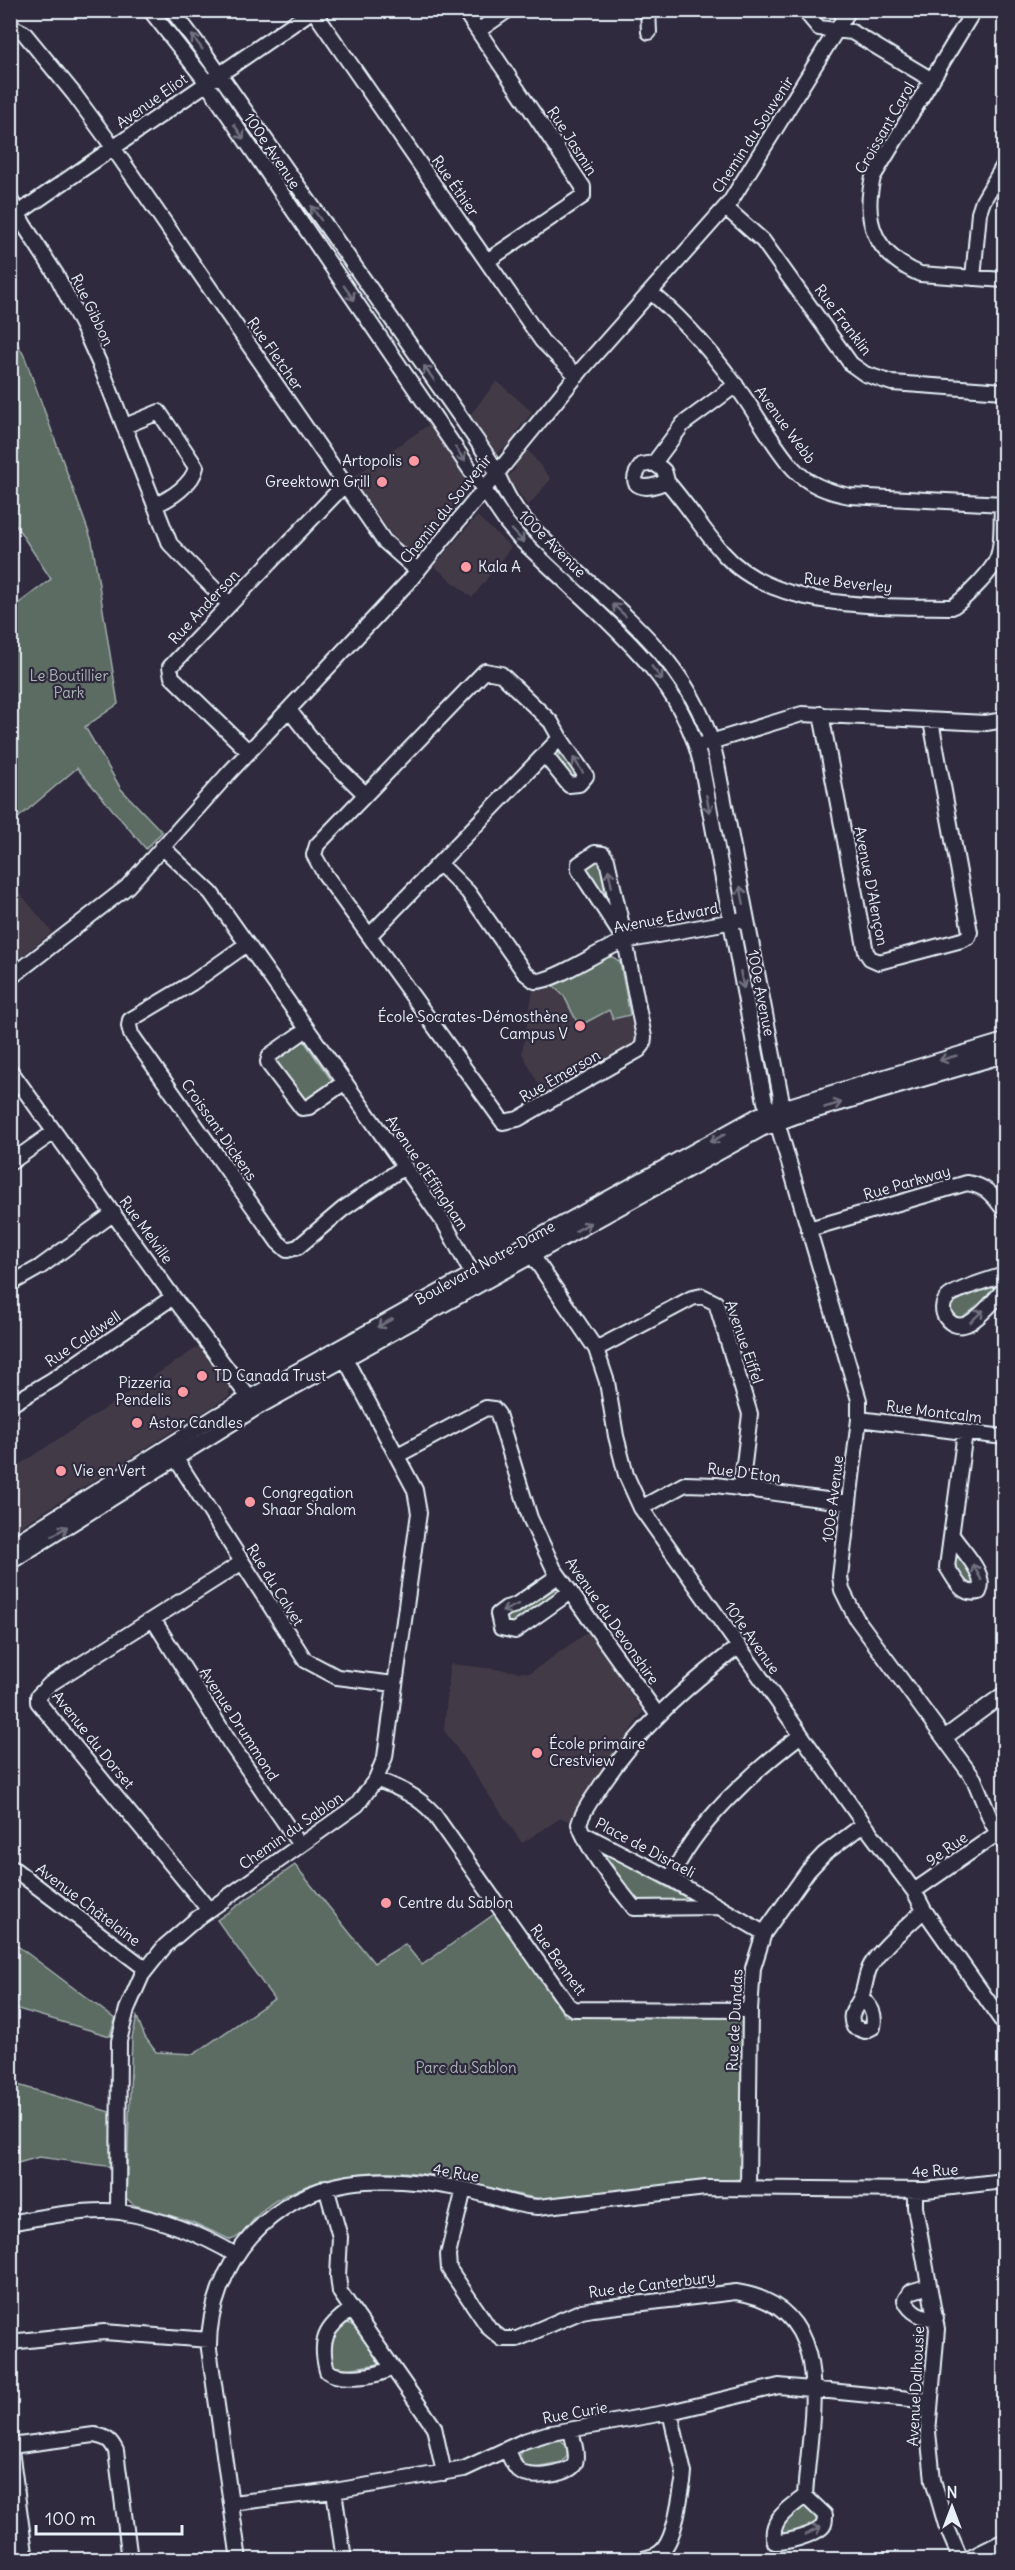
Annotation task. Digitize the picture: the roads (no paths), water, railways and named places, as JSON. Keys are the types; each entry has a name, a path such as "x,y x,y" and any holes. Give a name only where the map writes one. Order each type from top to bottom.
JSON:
{"street":[{"name":"100e Avenue","path":"150,10 206,84 506,522 520,539 650,663 675,699 696,747 764,1098 776,1114 859,1400 859,1419 840,1577 842,1590 856,1618 974,1779 1001,1838"},
{"name":"100e Avenue","path":"172,10 482,448 503,489 523,518 664,655 690,692 712,742 781,1097 776,1114"},
{"name":"Rue Jasmin","path":"464,10 583,187 583,196 487,261"},
{"path":"478,31 508,10"},
{"path":"648,10 649,32"},
{"path":"804,10 819,27 852,32 932,80"},
{"name":"Chemin du Souvenir","path":"10,978 121,892 418,571 577,376 726,208 747,178 849,10"},
{"name":"Croissant Carol","path":"974,10 873,177 869,196 870,218 880,244 894,260 909,270 920,274 1005,280"},
{"name":"Avenue Eliot","path":"15,216 313,11"},
{"name":"Rue Éthier","path":"313,11 547,348 577,376"},
{"name":"Rue Fletcher","path":"10,26 19,28 74,94 388,546 418,571"},
{"path":"973,278 979,213 987,193 1005,165"},
{"name":"Rue Gibbon","path":"10,199 15,216 57,276 75,311 125,426 170,544 229,604"},
{"name":"Rue Franklin","path":"726,208 763,241 852,364 865,374 892,383 1005,390"},
{"name":"Avenue Webb","path":"652,293 697,335 736,385 794,469 809,482 828,492 850,496 1003,504"},
{"path":"666,481 654,488 643,488 638,484 637,470 642,465 654,463 683,424 736,385"},
{"path":"125,426 159,412 196,466 189,480 169,499 155,505"},
{"name":"Rue Beverley","path":"654,463 664,471 666,481 680,495 719,549 737,566 780,590 800,596 860,603 952,607 962,601 998,556 1003,504"},
{"name":"Rue Anderson","path":"249,752 184,689 170,673 170,667 345,484"},
{"name":"Rue Emerson","path":"544,754 569,785 579,784 586,776 551,722 501,674 485,671 317,845 314,855 324,873 503,1122 518,1119 639,1050 643,1045 623,938"},
{"path":"289,710 322,752 365,794"},
{"path":"696,747 802,714 986,723 1005,720"},
{"name":"Avenue D'Alençon","path":"821,714 866,952 870,958 879,962 962,940 968,937 970,932 931,721"},
{"path":"370,935 560,738"},
{"name":"Avenue d'Effingham","path":"162,847 208,890 445,1224 476,1280"},
{"path":"595,853 603,854 607,860 623,938 579,870 579,864 595,853"},
{"name":"Avenue Edward","path":"440,864 468,892 531,979 540,981 549,979 623,938 747,919"},
{"name":"Croissant Dickens","path":"247,944 185,988 130,1020 130,1032 156,1070 278,1242 286,1250 298,1247 344,1209 404,1167"},
{"path":"307,1029 269,1057 270,1066 299,1106 307,1108 345,1082"},
{"name":"Boulevard Notre-Dame","path":"10,1546 252,1403 776,1114 1005,1041"},
{"name":"Boulevard Notre-Dame","path":"776,1114 1005,1055"},
{"name":"Rue Melville","path":"10,1070 252,1403"},
{"path":"10,1163 54,1132"},
{"name":"Rue Parkway","path":"809,1228 967,1183 980,1185 991,1191 1005,1210"},
{"path":"10,1284 40,1267 114,1213"},
{"name":"101e Avenue","path":"529,1250 596,1349 607,1382 616,1436 627,1475 641,1508 864,1824 914,1891 924,1910 1005,2025"},
{"path":"1005,1275 949,1295 943,1306 943,1312 951,1323 957,1326 969,1323 1005,1289"},
{"name":"Avenue Eiffel","path":"596,1349 692,1298 702,1296 716,1304 750,1414 741,1489"},
{"name":"Rue Caldwell","path":"10,1405 52,1380 173,1297"},
{"name":"Chemin du Sablon","path":"118,2212 119,2041 127,2009 146,1969 165,1946 209,1910 357,1805 376,1779 385,1757 419,1513 415,1490 342,1354"},
{"name":"Avenue du Devonshire","path":"398,1455 486,1408 494,1409 498,1414 512,1455 530,1518 558,1576 657,1714"},
{"name":"Rue Montcalm","path":"859,1419 1005,1437"},
{"path":"952,1534 965,1432"},
{"name":"Boulevard Notre-Dame","path":"10,1562 172,1452"},
{"name":"Rue du Calvet","path":"172,1452 305,1660 337,1677 394,1684"},
{"name":"Rue D'Eton","path":"641,1508 685,1484 849,1503"},
{"name":"Avenue du Dorset","path":"209,1910 38,1702 38,1696 50,1684 241,1563"},
{"path":"558,1576 516,1605 498,1614 501,1628 506,1631 515,1631 570,1592"},
{"name":"Avenue Drummond","path":"153,1619 230,1743 300,1845"},
{"path":"582,1833 579,1824 585,1810 657,1714 698,1677 738,1647"},
{"path":"944,1738 1005,1694"},
{"path":"671,1879 697,1837 741,1784 801,1735"},
{"name":"Rue Bennett","path":"376,1779 408,1792 422,1801 433,1813 568,2005 574,2009 750,2010"},
{"name":"Rue de Dundas","path":"748,2187 750,2010 753,1968 764,1933 807,1871 824,1854 864,1824"},
{"name":"Place de Disraeli","path":"582,1833 671,1879 764,1933"},
{"name":"Place de Disraeli","path":"582,1833 634,1908 718,1907"},
{"name":"9e Rue","path":"914,1891 1001,1838"},
{"name":"Avenue Châtelaine","path":"10,1866 146,1969"},
{"path":"861,1997 864,1979 871,1964 924,1910"},
{"name":"4e Rue","path":"239,2559 209,2340 212,2318 222,2283 236,2255 257,2230 280,2211 311,2193 346,2181 369,2180 464,2189 521,2206 538,2207 706,2188 915,2190 1005,2181"},
{"path":"326,2187 340,2237 339,2285 351,2310 434,2427 444,2473"},
{"name":"Rue de Canterbury","path":"464,2189 448,2255 449,2269 489,2328 502,2339 517,2339 582,2311 593,2309 736,2292 755,2295 776,2304 790,2316 798,2327 809,2354 813,2390"},
{"name":"Avenue Dalhousie","path":"915,2190 915,2207 936,2318 928,2432 933,2480 946,2525 964,2559"},
{"path":"10,2223 58,2214 118,2212 182,2228 236,2255"},
{"name":"Avenue Dalhousie","path":"929,2286 910,2292 905,2300 913,2311 928,2319 936,2318"},
{"path":"351,2310 329,2328 323,2340 327,2371 340,2377 378,2374 392,2367"},
{"path":"10,2342 104,2332 209,2340"},
{"name":"Rue Curie","path":"232,2503 334,2491 464,2469 535,2438 670,2412 779,2386 930,2401"},
{"path":"805,2496 813,2390"},
{"path":"640,2559 657,2555 666,2548 683,2482 684,2473 670,2412"},
{"path":"507,2450 519,2471 527,2476 567,2470 576,2458 572,2431"},
{"path":"26,2559 11,2444 94,2435 105,2437 116,2451 130,2559"},
{"path":"334,2491 344,2559"},
{"path":"964,2559 1005,2541"}],"place":[{"name":"Artopolis","path":"414,461"},
{"name":"Greektown Grill","path":"382,482"},
{"name":"Kala A","path":"466,567"},
{"name":"École Socrates-Démosthène Campus V","path":"580,1026"},
{"name":"TD Canada Trust","path":"202,1376"},
{"name":"Pizzeria Pendelis","path":"183,1392"},
{"name":"Astor Candles","path":"137,1423"},
{"name":"Vie en Vert","path":"61,1471"},
{"name":"Congregation Shaar Shalom","path":"250,1502"},
{"name":"École primaire Crestview","path":"537,1753"},
{"name":"Centre du Sablon","path":"386,1903"}],"park label":[{"name":"Le Boutillier Park","path":"69,684"},
{"name":"Parc du Sablon","path":"466,2068"}]}
